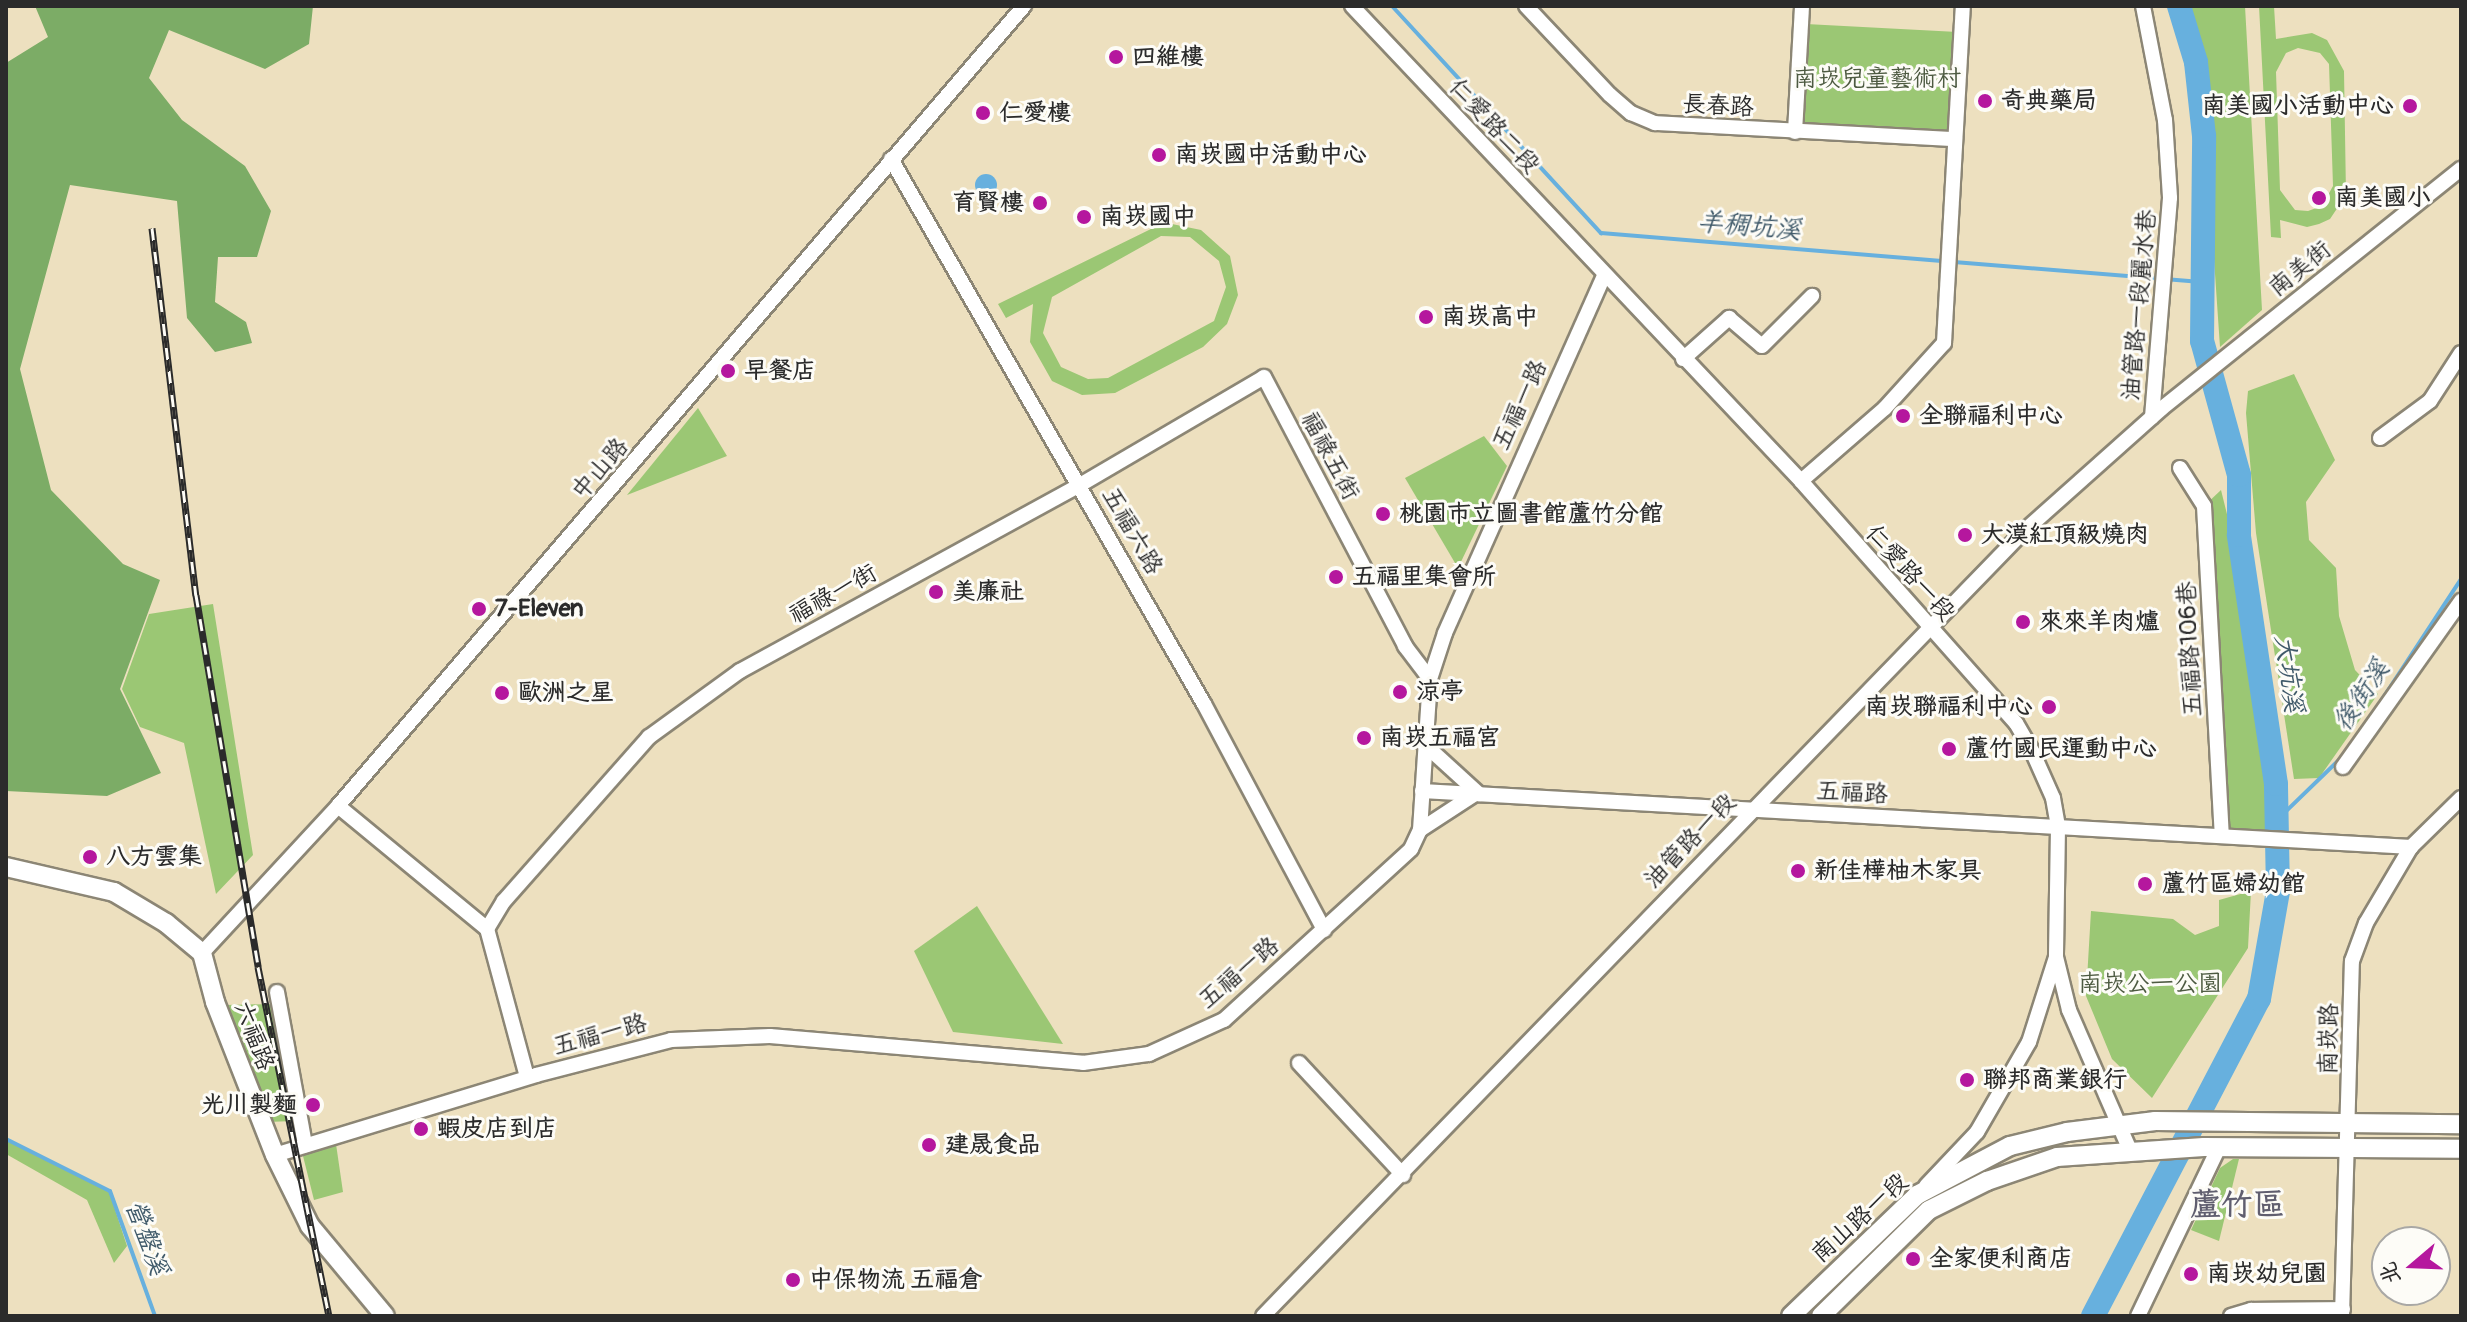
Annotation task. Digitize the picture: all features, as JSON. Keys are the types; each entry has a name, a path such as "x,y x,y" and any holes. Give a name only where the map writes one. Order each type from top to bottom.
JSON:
{"street":[{"name":"中山路","path":"202,953 338,806 1024,6"},
{"name":"仁愛路二段","path":"1352,6 1604,276"},
{"name":"長春路","path":"1526,6 1631,113 1684,127 1954,139"},
{"path":"1795,132 1802,6"},
{"path":"1801,481 1937,355 1946,329 1963,6"},
{"name":"油管路一段麗水巷","path":"2143,6 2165,120 2167,270 2156,413"},
{"name":"五福六路","path":"891,159 1080,485 1324,930"},
{"name":"南美街","path":"2156,413 2461,169"},
{"name":"仁愛路一段","path":"1604,276 1801,481 1930,630 2016,723 2053,798 2058,827 2056,957 2069,1010 2130,1150"},
{"name":"五福一路","path":"275,1155 527,1077 650,1043 702,1036 797,1038 1063,1063 1149,1054 1224,1020 1386,876 1411,849 1420,830 1423,743 1430,679 1474,559 1604,276"},
{"path":"1683,359 1729,318 1762,346 1812,296"},
{"path":"2380,438 2430,401 2461,353"},
{"name":"福祿一街","path":"487,929 504,901 649,737 693,701 836,616 1080,485 1264,377"},
{"name":"福祿五街","path":"1264,377 1405,646 1430,679"},
{"name":"油管路一段","path":"1263,1316 1403,1175 1751,809 2023,532 2156,413"},
{"name":"五福路106巷","path":"2180,468 2204,506 2222,835"},
{"path":"2343,767 2461,601"},
{"path":"1420,830 1477,794 1423,743"},
{"name":"五福路","path":"1422,791 2411,847"},
{"name":"南崁路","path":"2342,1313 2352,961 2366,923 2411,847 2461,798"},
{"path":"338,806 487,929 527,1077"},
{"path":"6,867 114,892 166,923 202,953"},
{"name":"六福路","path":"202,953 215,1002 275,1155 310,1226 383,1315"},
{"name":"仁愛路一段","path":"1917,1195 1977,1132 2022,1055 2056,957"},
{"path":"277,992 305,1145"},
{"path":"1299,1063 1403,1175"},
{"name":"南山路一段","path":"1791,1316 1917,1195 2010,1146 2155,1121 2349,1124"},
{"path":"2349,1124 2461,1124"},
{"path":"2138,1316 2212,1147 2461,1149"},
{"name":"南山路一段","path":"1821,1316 1929,1210 1987,1181 2057,1157 2212,1147"},
{"path":"2231,1316 2251,1310 2342,1313"}],"green space":[{"path":"35,6 313,6 309,44 265,69 169,30 149,78 182,120 245,166 271,211 257,257 218,257 215,302 246,322 252,343 215,352 187,318 177,201 70,185 20,369 51,490 123,564 160,580 120,689 161,773 107,796 6,791 6,63 48,37"},
{"path":"2191,6 2245,6 2262,310 2220,347 2200,54"},
{"path":"2259,6 2274,6 2276,39 2312,33 2327,40 2344,71 2346,195 2330,219 2307,227 2280,220 2281,238 2271,237","holes":["2298,48 2320,53 2329,64 2333,186 2322,206 2308,211 2295,210 2280,190 2276,72 2286,53"]},
{"name":"南崁兒童藝術村","path":"1806,24 1953,32 1947,135 1801,127"},
{"path":"1172,224 1201,230 1230,256 1238,295 1227,324 1203,347 1115,393 1082,395 1052,381 1030,342 1033,304 1006,318 998,304 1155,227","holes":["1161,236 1190,237 1219,261 1226,287 1214,321 1108,378 1088,379 1061,367 1043,333 1052,297"]},
{"path":"2294,374 2335,460 2306,502 2309,540 2336,568 2339,616 2355,670 2378,694 2319,778 2294,779 2256,533 2246,413 2248,391"},
{"path":"698,408 727,456 627,495"},
{"path":"1484,436 1507,466 1458,568 1405,478"},
{"path":"2221,490 2253,619 2264,766 2274,792 2277,839 2222,835 2204,506"},
{"path":"213,604 253,855 216,894 184,743 140,727 122,689 149,614"},
{"name":"南崁公一公園","path":"2251,891 2248,948 2152,1098 2112,1059 2086,996 2091,911 2173,919 2195,935 2219,926 2219,900"},
{"path":"977,906 1063,1044 953,1032 914,951"},
{"path":"273,1004 294,1121 267,1122 226,1005"},
{"path":"6,1140 109,1191 127,1246 114,1263 87,1200 6,1154"},
{"path":"336,1144 343,1192 314,1200 302,1152"},
{"path":"2233,1159 2239,1159 2219,1241 2191,1230 2220,1168"}],"water":[{"path":"982,174 990,174 997,185 990,196 982,196 975,189 975,181"}],"waterway":[{"name":"羊稠坑溪","path":"1392,6 1601,233 1945,261"},
{"name":"大坑溪","path":"2093,1316 2259,999 2278,891 2276,784 2239,535 2239,475 2202,341 2204,136 2196,62 2179,6"},
{"name":"羊稠坑溪","path":"1954,262 2201,282"},
{"name":"後街溪","path":"2461,388 2461,430"},
{"name":"後街溪","path":"2381,701 2461,579"},
{"name":"後街溪","path":"2277,820 2339,760"},
{"name":"營盤溪","path":"6,1139 110,1191 155,1316"}],"railway":[{"path":"152,228 196,595 258,967 329,1316"}],"place":[{"name":"四維樓","path":"1116,57"},
{"name":"奇典藥局","path":"1985,101"},
{"name":"南美國小活動中心","path":"2410,106"},
{"name":"仁愛樓","path":"983,113"},
{"name":"南崁國中活動中心","path":"1159,155"},
{"name":"南美國小","path":"2319,198"},
{"name":"育賢樓","path":"1040,203"},
{"name":"南崁國中","path":"1084,217"},
{"name":"南崁高中","path":"1426,317"},
{"name":"早餐店","path":"728,371"},
{"name":"全聯福利中心","path":"1903,416"},
{"name":"桃園市立圖書館蘆竹分館","path":"1383,514"},
{"name":"大漠紅頂級燒肉","path":"1965,535"},
{"name":"五福里集會所","path":"1336,577"},
{"name":"美廉社","path":"936,592"},
{"name":"7-Eleven","path":"479,609"},
{"name":"來來羊肉爐","path":"2023,622"},
{"name":"涼亭","path":"1400,692"},
{"name":"歐洲之星","path":"502,693"},
{"name":"南崁聯福利中心","path":"2049,707"},
{"name":"南崁五福宮","path":"1364,738"},
{"name":"蘆竹國民運動中心","path":"1949,749"},
{"name":"八方雲集","path":"90,857"},
{"name":"新佳樺柚木家具","path":"1798,871"},
{"name":"蘆竹區婦幼館","path":"2145,884"},
{"name":"聯邦商業銀行","path":"1967,1080"},
{"name":"光川製麵","path":"313,1105"},
{"name":"蝦皮店到店","path":"421,1129"},
{"name":"建晟食品","path":"929,1145"},
{"name":"全家便利商店","path":"1913,1259"},
{"name":"南崁幼兒園","path":"2191,1274"},
{"name":"中保物流 五福倉","path":"793,1280"}],"district":[{"name":"蘆竹區","path":"2237,1205"}]}
